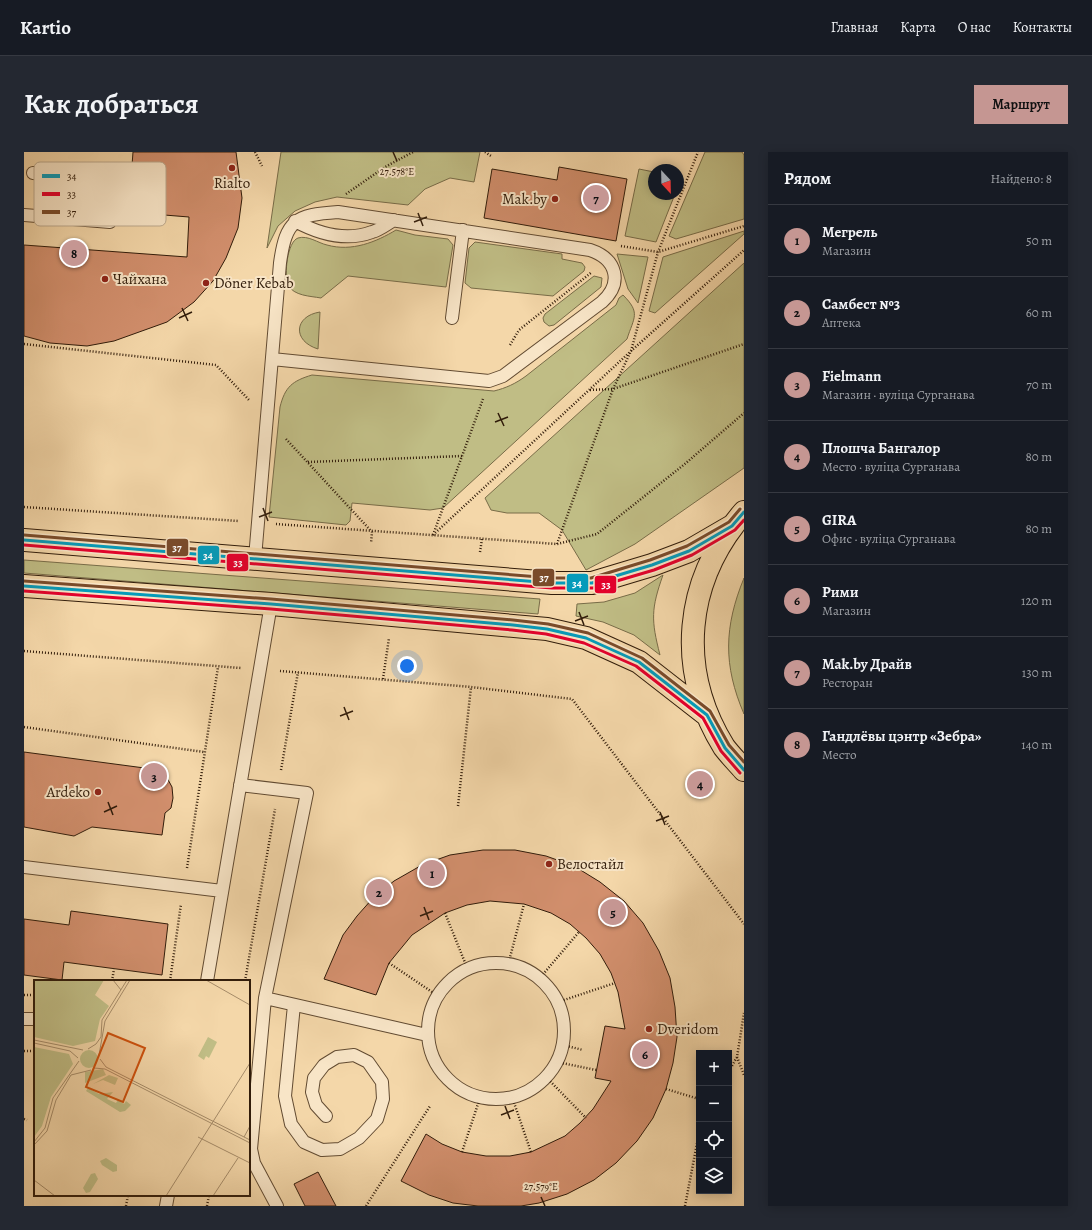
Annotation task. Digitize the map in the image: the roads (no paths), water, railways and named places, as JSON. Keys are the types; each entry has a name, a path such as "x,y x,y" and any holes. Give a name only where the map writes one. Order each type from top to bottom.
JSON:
{"main road":[{"path":"24,540 552,583 592,583 652,565 689,551 738,519"},
{"path":"738,519 716,550 704,575 694,613 692,650 697,684 707,715 725,748 744,770"},
{"path":"24,586 271,604 547,628 586,638 639,662 707,715"}],"lane":[{"path":"255,558 272,359 283,243 288,231 295,221 318,214 338,212 463,230 597,253 607,260 615,272 615,283 610,294 509,372 489,381 272,359"},
{"path":"24,215 34,216"},
{"path":"295,221 322,234 342,236 373,232 394,220"},
{"path":"452,318 463,230"},
{"path":"207,980 271,604"},
{"path":"240,785 307,793 265,998 251,1149 254,1163 277,1206"},
{"path":"24,867 222,891"},
{"path":"503,963 525,970 539,979 544,983 558,1002 564,1023 563,1045 557,1062 546,1077 541,1083 523,1094 501,1100 480,1098 459,1090 443,1075 432,1056 427,1035 430,1011 441,991 458,974 479,965 503,963"},
{"path":"265,998 427,1035"},
{"path":"294,1004 284,1096 291,1124 304,1142 322,1150 340,1149 359,1138 377,1119 383,1099 382,1082 368,1062 354,1056 337,1057 324,1065 314,1078 312,1092 316,1105 326,1116"},
{"path":"166,1206 168,1196"}],"place":[{"name":"Rialto","path":"232,168"},
{"name":"Маk.by Драйв","path":"596,198"},
{"name":"Mak.by","path":"555,199"},
{"name":"Гандлёвы цэнтр «Зебра»","path":"74,253"},
{"name":"Чайхана","path":"105,279"},
{"name":"Döner Kebab","path":"206,283"},
{"name":"Fielmann","path":"154,776"},
{"name":"Плошча Бангалор","path":"700,784"},
{"name":"Ardeko","path":"98,792"},
{"name":"Велостайл","path":"549,864"},
{"name":"Мегрель","path":"432,873"},
{"name":"Самбест №3","path":"379,892"},
{"name":"GIRA","path":"613,912"},
{"name":"Dveridom","path":"649,1029"},
{"name":"Рими","path":"645,1054"}]}
